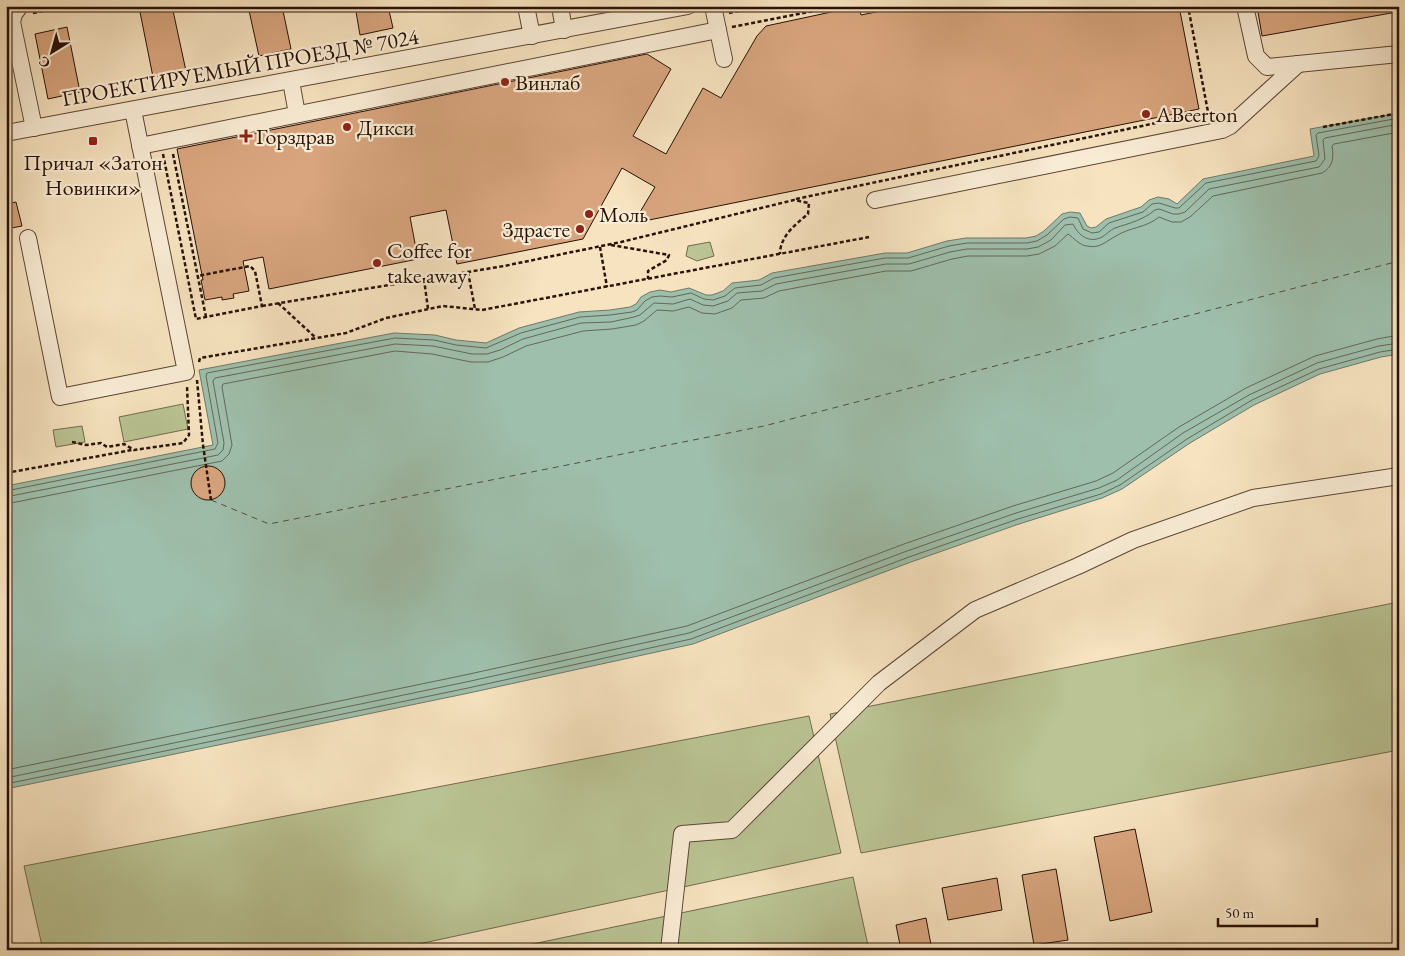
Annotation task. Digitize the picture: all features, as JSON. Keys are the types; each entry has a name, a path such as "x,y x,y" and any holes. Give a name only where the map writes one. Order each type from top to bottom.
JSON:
{"street":[{"path":"526,6 532,36"},
{"path":"560,6 564,30"},
{"name":"ПРОЕКТИРУЕМЫЙ ПРОЕЗД № 7024","path":"6,133 688,6"},
{"path":"1245,6 1256,56 1267,67 1399,54"},
{"path":"24,10 14,14 12,22 34,128"},
{"path":"140,146 297,114 715,17 724,60"},
{"path":"875,200 1222,130 1230,126 1298,64"},
{"path":"291,81 297,114"},
{"path":"28,238 60,397 194,374 133,110"},
{"path":"669,950 682,834 732,830 879,683 975,610 1133,540 1253,498 1399,476"}],"path":[{"path":"24,10 68,6"},
{"path":"715,17 761,6"},
{"path":"715,17 758,21 839,6"},
{"path":"165,141 196,319 278,303 468,272 610,244 794,200 1208,112 1188,6"},
{"path":"1323,127 1399,113"},
{"path":"165,141 198,276 206,317"},
{"path":"780,254 780,247 792,228 808,214 809,203 794,200"},
{"path":"6,473 183,442 189,436 194,374 200,358 346,333 386,318 443,306 482,310 869,237"},
{"path":"610,244 669,255 667,260 648,271 648,279"},
{"path":"600,246 607,287"},
{"path":"198,276 250,266 255,271 262,306"},
{"path":"468,272 475,309"},
{"path":"424,279 428,309"},
{"path":"278,303 316,338"},
{"path":"194,374 211,500"},
{"path":"72,442 86,445 100,443 107,447 124,444 134,450"}],"shaded area":[{"path":"710,242 714,256 697,261 686,256 688,246"},
{"path":"183,404 188,429 124,442 119,417"},
{"path":"82,426 85,442 56,447 53,430"},
{"path":"1399,602 1399,750 861,853 830,714"},
{"path":"809,716 841,853 391,950 43,950 24,866"},
{"path":"853,877 869,950 504,950"}],"water":[{"path":"1399,113 1399,354 1381,357 1320,374 1254,405 1190,443 1122,489 1102,498 1019,524 911,562 693,644 469,693 6,789 6,486 213,445 199,370 394,333 435,335 456,340 486,343 519,328 579,312 630,307 636,304 641,297 650,292 660,290 671,292 689,288 706,295 712,295 723,291 732,283 759,280 772,273 885,253 907,253 947,241 966,238 1026,238 1036,236 1062,214 1070,212 1080,213 1087,226 1091,228 1096,227 1106,219 1141,207 1149,200 1158,197 1169,199 1177,204 1203,179 1314,156 1310,129"}],"building":[{"path":"172,6 186,71 153,77 140,12"},
{"path":"248,6 282,6 291,49 259,56"},
{"path":"355,6 388,6 393,28 360,35"},
{"path":"859,6 861,15 905,6 1179,6 1199,109 649,220 642,218 640,212 655,187 622,168 583,239 457,264 446,210 410,217 418,259 269,289 263,257 243,261 249,291 233,294 234,298 222,300 222,297 205,300 201,280 203,280 177,149 647,54 671,69 633,136 666,154 703,88 721,98 757,36 766,26"},
{"path":"1257,6 1396,6 1397,12 1262,36"},
{"path":"67,27 80,92 48,99 35,34"},
{"path":"16,202 22,226 6,229 6,204"},
{"path":"208,466 215,467 220,471 224,476 224,490 220,495 215,499 208,500 201,499 196,495 192,490 191,483 192,476 196,471 201,467"},
{"path":"1135,829 1152,912 1110,921 1094,837"},
{"path":"1056,869 1068,940 1034,945 1022,875"},
{"path":"997,878 1002,910 948,920 942,888"},
{"path":"926,918 932,950 901,950 896,925"}],"ferry route":[{"path":"211,500 269,524 764,426 1399,261"}],"place":[{"name":"Винлаб","path":"505,82"},
{"name":"ABeerton","path":"1146,114"},
{"name":"Дикси","path":"347,127"},
{"name":"Горздрав","path":"246,136"},
{"name":"Причал «Затон Новинки»","path":"93,141"},
{"name":"Моль","path":"589,214"},
{"name":"Здрасте","path":"580,229"},
{"name":"Coffee for take away","path":"377,263"}]}
